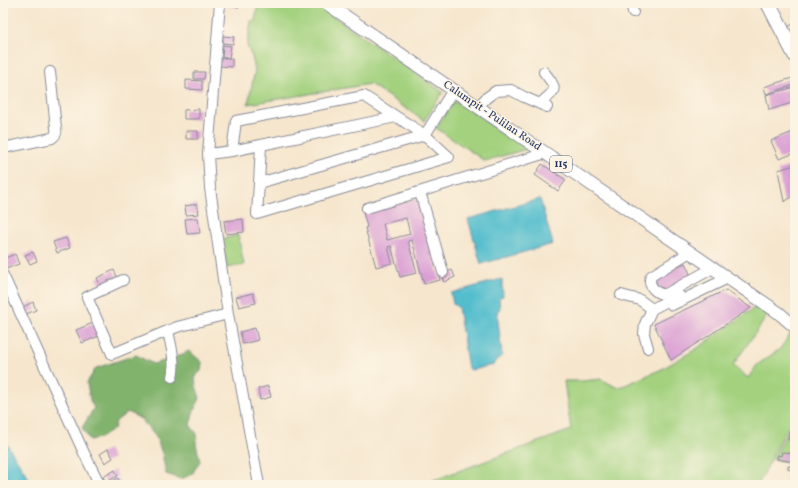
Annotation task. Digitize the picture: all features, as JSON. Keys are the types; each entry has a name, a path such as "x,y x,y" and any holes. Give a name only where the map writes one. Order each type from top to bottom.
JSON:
{"highway":[{"path":"768,3 795,55"}],"main road":[{"name":"Calumpit - Pulilan Road","path":"326,3 780,313 795,326"}],"street":[{"path":"220,3 208,154 211,195 228,314 259,485"},
{"path":"3,148 52,138 57,133 50,72"},
{"path":"478,107 486,98 496,91 511,90 524,98 544,106 553,92 554,87 553,83 544,72"},
{"path":"259,183 425,135 453,90"},
{"path":"232,151 236,121 364,96 425,135 449,157 257,214 262,145"},
{"path":"208,154 262,145 396,116"},
{"path":"367,208 546,153"},
{"path":"420,192 443,272"},
{"path":"690,252 651,276 649,280 650,284 658,293 662,295 666,294 720,273"},
{"path":"648,348 644,334 645,324 650,313 720,273"},
{"path":"3,276 84,454 100,485"},
{"path":"123,280 87,297 112,354 177,327 228,314"},
{"path":"621,295 640,300 650,313"},
{"path":"168,331 174,361 174,372 172,377"}],"green space":[{"path":"258,3 314,3 443,92 424,121 370,84 248,104 255,70 252,57 247,46 251,21 255,21"},
{"path":"455,100 527,149 485,161 436,128"},
{"path":"238,235 244,265 227,268 222,239"},
{"path":"757,306 768,315 733,365 748,378 757,365 780,349 790,334 795,341 795,413 758,485 420,485 571,430 564,381 601,379 616,387 623,386 662,369 696,349"},
{"path":"189,351 202,362 201,371 195,377 200,398 193,413 190,425 197,434 196,444 200,461 192,474 181,479 166,474 162,453 156,437 141,419 128,412 116,421 114,429 100,438 90,440 82,428 94,408 90,400 87,383 96,368 136,355 153,364 174,358"},
{"path":"795,418 795,462 773,460"}],"water":[{"path":"540,199 553,244 481,264 468,219"},
{"path":"502,279 503,296 499,298 500,308 497,312 502,355 493,365 471,370 468,368 458,307 453,304 451,293"},
{"path":"3,438 33,485 3,485"}],"building":[{"path":"228,3 239,3 239,7 228,6"},
{"path":"795,23 795,33 792,35 788,27"},
{"path":"223,36 234,37 233,44 223,43"},
{"path":"223,45 231,46 229,58 222,57"},
{"path":"219,58 232,59 232,67 219,66"},
{"path":"194,72 205,72 204,79 194,79"},
{"path":"792,78 794,85 766,94 764,87"},
{"path":"186,80 202,81 202,90 186,89"},
{"path":"795,87 795,102 769,110 766,95"},
{"path":"199,109 199,119 184,119 184,110"},
{"path":"186,131 198,131 198,139 186,139"},
{"path":"795,131 795,153 779,159 771,141"},
{"path":"542,164 566,180 558,191 535,175"},
{"path":"795,165 795,195 784,202 778,170"},
{"path":"417,198 440,280 424,284 412,240 408,241 417,273 400,277 391,246 388,247 392,263 376,267 365,228 367,227 363,212","holes":["406,218 410,234 387,240 383,224"]},
{"path":"197,204 199,214 186,215 185,206"},
{"path":"198,218 200,233 187,234 185,219"},
{"path":"243,219 244,232 226,234 224,221"},
{"path":"66,238 70,248 57,253 53,242"},
{"path":"33,252 37,261 30,264 25,255"},
{"path":"15,254 19,264 6,269 3,259"},
{"path":"685,263 692,278 661,292 654,277"},
{"path":"114,270 118,279 101,287 97,278"},
{"path":"452,270 455,277 444,282 441,275"},
{"path":"726,290 751,308 671,360 654,324"},
{"path":"253,293 256,303 239,307 236,297"},
{"path":"33,302 36,310 26,314 23,307"},
{"path":"93,323 99,336 82,343 76,330"},
{"path":"255,328 258,340 243,344 240,332"},
{"path":"268,386 271,397 260,400 258,389"},
{"path":"789,430 795,431 795,440 788,440"},
{"path":"108,449 113,458 105,463 100,454"},
{"path":"782,452 794,453 793,462 777,459 778,455 781,456"},
{"path":"788,466 795,467 795,472 788,469"},
{"path":"115,470 118,476 106,482 103,477"},
{"path":"792,473 795,474 795,485 790,485"},
{"path":"118,478 122,485 108,484"}]}
